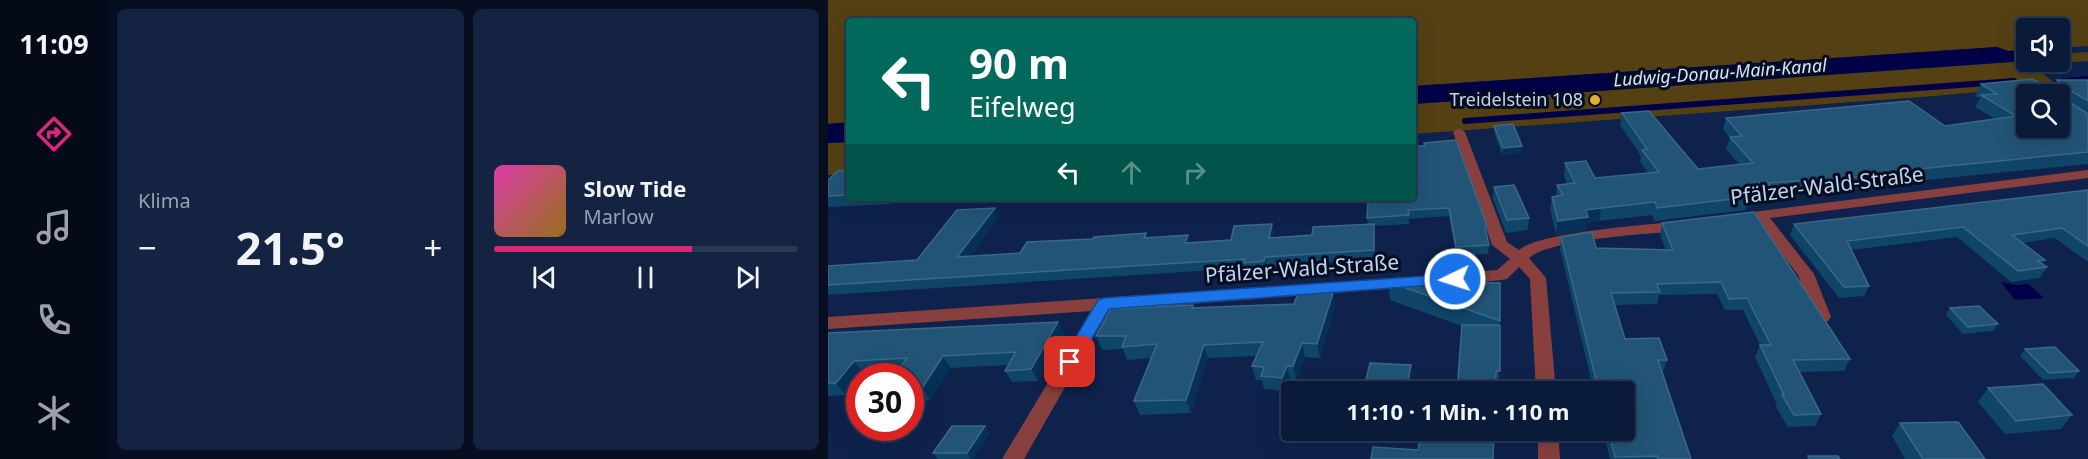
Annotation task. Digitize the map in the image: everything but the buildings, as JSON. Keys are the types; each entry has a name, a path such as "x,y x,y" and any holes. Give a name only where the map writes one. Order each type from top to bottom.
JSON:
{"street":[{"path":"1459,132 1500,245 1521,259 1538,278 1545,381"},
{"name":"Pfälzer-Wald-Straße","path":"1725,220 2088,174"},
{"path":"1760,215 1768,222 1806,274 1822,317"},
{"name":"Pfälzer-Wald-Straße","path":"828,323 1501,275 1530,249 1564,240 1691,224"},
{"path":"1013,459 1104,303"},
{"path":"1549,441 1550,459"}],"shaded area":[{"path":"828,0 2088,0 2088,46 2070,47 2070,18 2016,18 2016,51 2008,51 1997,47 1416,86 1416,18 846,18 846,122 828,124"},
{"path":"2088,52 2088,61 2070,62 2070,53"},
{"path":"2016,61 2016,72 2041,72 2056,84 2016,84 2016,89 1934,96 1416,134 1416,104"},
{"path":"846,142 846,174 828,175 828,143"}],"water":[{"name":"Ludwig-Donau-Main-Kanal","path":"1997,47 2008,51 2016,51 2016,62 1416,104 1416,86"},
{"path":"846,122 846,142 828,143 828,124"},
{"path":"2001,282 2016,285 2028,284 2044,298 2015,300"}],"waterway":[{"path":"2064,81 2088,79 2078,80"},
{"path":"1465,121 2014,81"}],"place":[{"name":"Treidelstein 108","path":"1595,100"}],"route":[{"path":"1070,362 1104,303 1455,279"}]}
